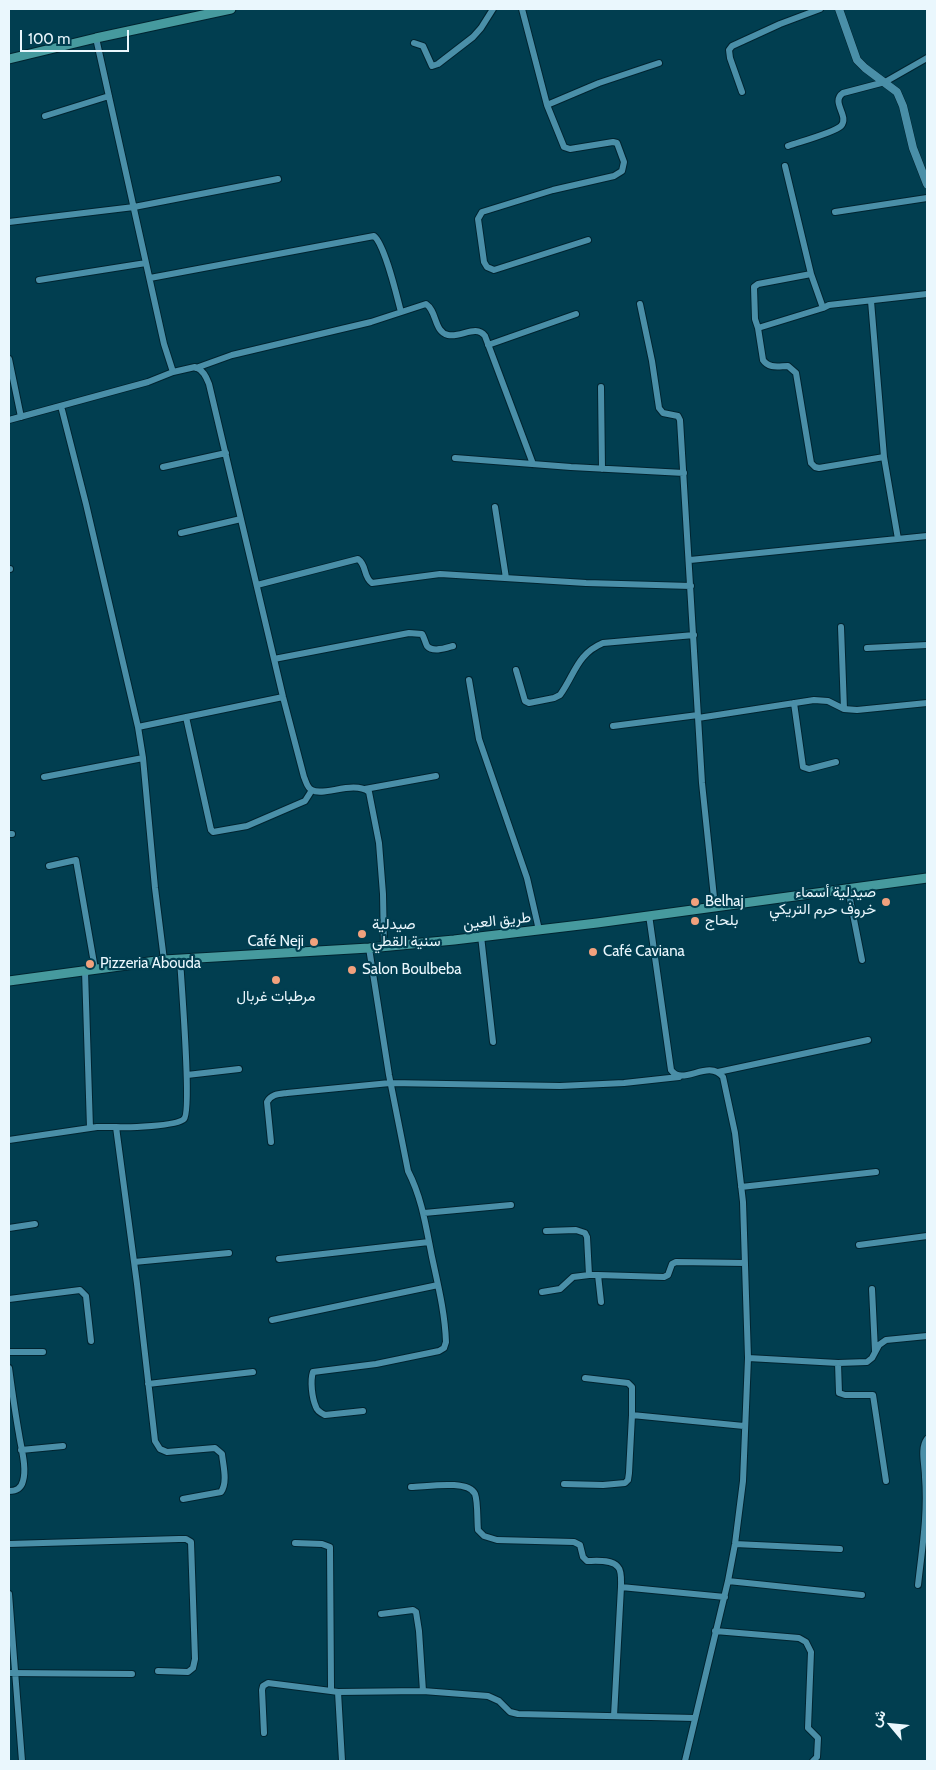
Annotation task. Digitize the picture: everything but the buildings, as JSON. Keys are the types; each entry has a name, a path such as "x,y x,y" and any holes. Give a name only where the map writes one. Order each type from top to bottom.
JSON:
{"main road":[{"path":"9,59 231,9"},
{"name":"طريق العين","path":"9,981 164,960 369,948 539,930 927,878"}],"street":[{"path":"414,43 423,46 432,66 438,64 473,38 493,9"},
{"path":"522,9 547,105 564,148 570,149 613,142 617,144 624,162 622,171 614,176 553,190 482,212 478,219 484,262 487,267 494,270 588,240"},
{"path":"742,92 730,58 729,50 732,46 780,24 820,9"},
{"path":"839,9 857,60 897,92 913,148 927,184"},
{"path":"96,38 164,344 173,372"},
{"path":"788,146 841,126 843,122 838,100 839,96 843,93 885,82 927,58"},
{"path":"547,105 599,83 659,63"},
{"path":"45,116 109,96"},
{"path":"785,166 812,274 823,308"},
{"path":"9,222 134,207 278,180"},
{"path":"836,212 927,198"},
{"path":"150,278 374,236 378,240 387,263 401,312"},
{"path":"39,280 146,262"},
{"path":"812,274 758,284 754,287 756,319 763,360 770,366 788,366 796,373 811,463 815,467 819,468 884,457"},
{"path":"758,328 829,305 927,294"},
{"path":"871,301 884,457 898,538"},
{"path":"640,304 652,361 659,408 663,413 678,416 680,420 690,560 702,783 716,907"},
{"path":"9,420 148,382 173,372 196,368 232,355 371,322 422,305 428,305 439,328 444,333 458,335 476,330 485,336 533,464"},
{"path":"488,345 576,314"},
{"path":"9,359 21,417"},
{"path":"196,368 205,375 209,384 283,696 304,777 312,790"},
{"path":"601,388 602,469"},
{"path":"61,406 138,727 143,758 155,888 164,960"},
{"path":"163,467 226,453"},
{"path":"455,458 684,473"},
{"path":"495,507 506,578"},
{"path":"181,533 241,520"},
{"path":"690,560 927,536"},
{"path":"256,585 354,559 362,561 367,578 372,583 440,574 586,583 691,586"},
{"path":"841,627 844,709"},
{"path":"274,660 409,633 422,634 426,644 432,649 453,646"},
{"path":"516,670 525,701 529,703 545,700 560,695 570,675 586,653 596,646 603,643 694,635"},
{"path":"867,648 927,645"},
{"path":"469,680 479,739 527,878 539,930"},
{"path":"138,727 283,696"},
{"path":"614,726 814,700 828,701 844,709 857,710 927,703"},
{"path":"794,703 803,767 809,769 836,762"},
{"path":"186,717 213,832 248,826 305,801 312,790"},
{"path":"44,777 143,758"},
{"path":"365,789 436,776"},
{"path":"312,790 359,787 370,792 379,843 383,894 384,946"},
{"path":"49,866 76,860 95,969"},
{"path":"848,889 862,960"},
{"path":"649,915 671,1070 675,1075 680,1076"},
{"path":"482,936 493,1042"},
{"path":"363,1412 325,1416 316,1408 312,1374 315,1371 376,1364 443,1349 446,1338 424,1213 408,1171 390,1083 369,948"},
{"path":"9,1140 90,1128 146,1126 179,1122 184,1119 186,1112 186,1074 180,959"},
{"path":"86,971 90,1128"},
{"path":"718,1072 868,1040"},
{"path":"186,1074 239,1069"},
{"path":"271,1142 267,1102 274,1095 390,1083 560,1086 624,1083 711,1070 718,1072 724,1077 735,1133 741,1187 745,1263 748,1358 743,1481 735,1544 725,1597 715,1631 685,1761"},
{"path":"116,1127 157,1447 167,1452 215,1448 222,1454 225,1480 221,1492 183,1499"},
{"path":"741,1187 876,1172"},
{"path":"424,1213 511,1205"},
{"path":"9,1228 35,1224"},
{"path":"546,1232 576,1230 582,1231 587,1235 589,1275"},
{"path":"858,1245 927,1236"},
{"path":"279,1259 429,1242"},
{"path":"134,1262 229,1253"},
{"path":"542,1292 560,1289 573,1277 589,1275 664,1277 668,1275 672,1264 676,1262 745,1263"},
{"path":"598,1275 601,1302"},
{"path":"272,1320 438,1285"},
{"path":"872,1289 875,1352"},
{"path":"9,1299 80,1290 86,1296 92,1342"},
{"path":"748,1358 838,1363 867,1362 872,1358 879,1345 886,1340 927,1336"},
{"path":"9,1352 43,1352"},
{"path":"838,1363 839,1393 846,1395 874,1395 886,1481"},
{"path":"9,1368 10,1392 22,1450 23,1482 20,1488 15,1491 9,1491"},
{"path":"148,1384 253,1372"},
{"path":"564,1484 603,1485 625,1483 628,1480 632,1387 628,1383 585,1378"},
{"path":"632,1415 744,1426"},
{"path":"918,1585 926,1522 923,1448 927,1439"},
{"path":"22,1450 63,1446"},
{"path":"411,1487 458,1484 468,1487 475,1494 478,1530 484,1536 497,1540 574,1542 580,1545 583,1557 587,1561 610,1562 617,1565 622,1587 614,1716"},
{"path":"9,1544 179,1539 186,1539 191,1542 195,1659 193,1668 188,1672 158,1671"},
{"path":"295,1543 322,1544 330,1547 335,1692 342,1761"},
{"path":"735,1544 840,1549"},
{"path":"728,1581 862,1595"},
{"path":"622,1587 725,1597"},
{"path":"9,1594 12,1673 22,1761"},
{"path":"382,1614 413,1610 416,1612 423,1691"},
{"path":"715,1631 799,1638 806,1642 811,1652 808,1728 818,1738 817,1757 813,1761"},
{"path":"12,1673 132,1674"},
{"path":"264,1734 262,1690 263,1686 268,1683 335,1692 423,1691 493,1697 500,1701 510,1712 518,1714 695,1718"}],"place":[{"name":"Belhaj","path":"695,902"},
{"name":"صيدلية أسماء خروف حرم التريكي","path":"886,902"},
{"name":"بلحاج","path":"695,921"},
{"name":"صيدلية سنية القطي","path":"362,934"},
{"name":"Café Neji","path":"314,942"},
{"name":"Café Caviana","path":"593,952"},
{"name":"Pizzeria Abouda","path":"90,964"},
{"name":"Salon Boulbeba","path":"352,970"},
{"name":"مرطبات غربال","path":"276,980"}]}
